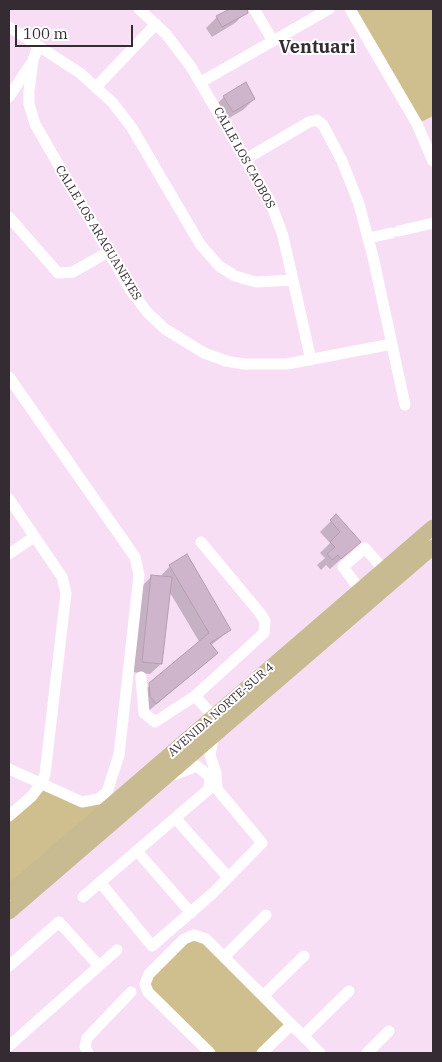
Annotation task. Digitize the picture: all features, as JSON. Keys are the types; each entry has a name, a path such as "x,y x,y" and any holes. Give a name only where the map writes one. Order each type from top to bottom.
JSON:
{"main road":[{"name":"AVENIDA NORTE-SUR 4","path":"9,893 100,804 214,716 433,527"},
{"name":"AVENIDA NORTE-SUR 4","path":"9,912 433,548"}],"street":[{"name":"CALLE LOS CAOBOS","path":"139,9 175,44 201,82 246,159 277,218 311,360"},
{"path":"254,9 273,41"},
{"path":"201,82 329,9"},
{"path":"350,9 417,124 433,161"},
{"path":"97,86 156,24"},
{"path":"9,27 66,63 97,86 113,102 132,128 195,236 212,259 226,271 245,280 268,282 293,280"},
{"name":"CALLE LOS ARAGUANEYES","path":"38,47 33,60 29,91 29,104 35,124 132,291 148,313 165,329 191,346 216,358 244,364 273,365 311,360 392,344"},
{"path":"9,97 33,60"},
{"path":"246,159 309,122 317,120 321,122 348,173 368,238 405,405"},
{"path":"9,217 58,273 73,272 108,252"},
{"path":"368,238 433,224"},
{"path":"9,377 138,565 138,584 119,755 100,804 74,799 9,769"},
{"path":"9,499 62,578 66,593 48,763 42,783 32,796 9,816"},
{"path":"9,554 34,537"},
{"path":"141,677 144,713 155,722 195,696 264,634 265,625 260,613 201,542"},
{"path":"360,590 343,567 365,548 384,570"},
{"path":"195,696 214,716"},
{"path":"100,882 152,946 191,913 262,843 218,791 210,755 214,735"},
{"path":"162,780 197,766 210,755"},
{"path":"197,766 213,775"},
{"path":"83,897 208,791 213,775"},
{"path":"176,818 228,877"},
{"path":"137,850 191,913"},
{"path":"224,957 266,914"},
{"path":"9,966 59,922 99,966"},
{"path":"210,1053 148,992 145,980 163,960 190,936 202,937 320,1053"},
{"path":"9,1046 117,950"},
{"path":"263,996 304,956"},
{"path":"302,1036 349,991"},
{"path":"88,1053 85,1047 87,1038 131,992"},
{"path":"262,1053 291,1025"},
{"path":"367,1053 389,1031"}],"shaded area":[{"path":"350,9 433,9 433,116 417,124"},
{"path":"38,789 94,801 107,808 9,893 9,816"},
{"path":"194,935 291,1025 262,1053 210,1053 145,981"}],"building":[{"path":"230,9 247,9 248,13 222,27 216,16"},
{"path":"246,82 255,99 233,112 223,96"},
{"path":"336,514 361,542 341,559 338,555 332,560 327,554 335,547 330,542 340,532 330,520"},
{"path":"187,554 231,630 210,643 218,653 156,704 150,696 149,683 209,633 169,565"},
{"path":"151,575 172,577 162,664 142,662"}],"district":[{"name":"Ventuari","path":"317,48"}]}
